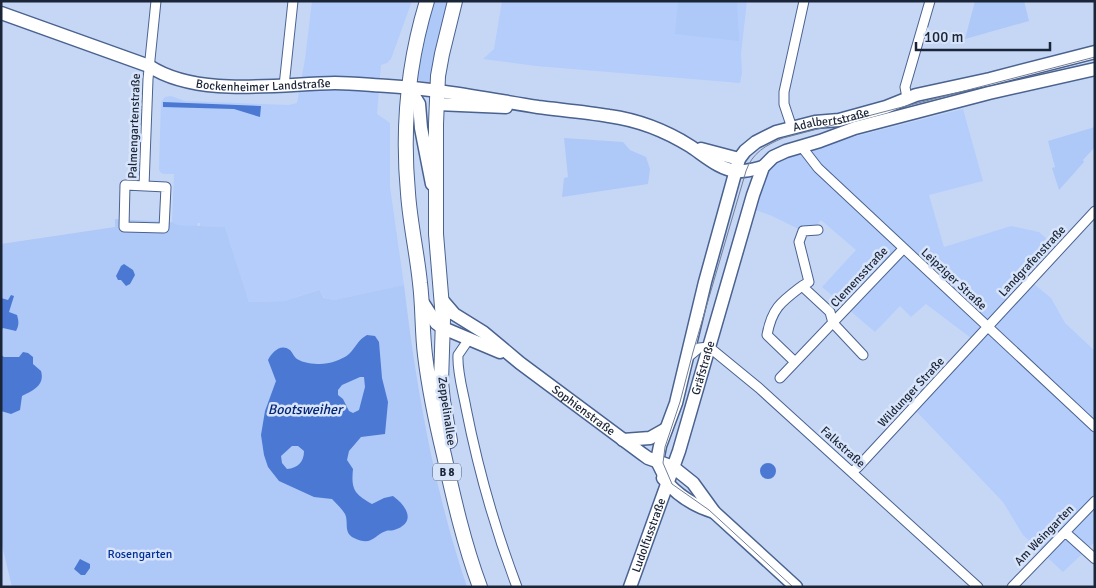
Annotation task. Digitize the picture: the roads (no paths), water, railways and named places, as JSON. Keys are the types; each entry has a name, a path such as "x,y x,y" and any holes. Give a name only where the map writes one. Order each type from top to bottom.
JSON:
{"main road":[{"name":"B 8","path":"409,88 418,31 427,1"},
{"name":"B 8","path":"437,98 442,54 455,1"},
{"name":"Zeppelinallee","path":"409,88 406,148 408,193 423,303 424,342 433,403 448,477 480,587"},
{"name":"Zeppelinallee","path":"437,98 435,199 442,300 441,382 443,401 449,438 467,517 490,587"}],"street":[{"name":"Palmengartenstraße","path":"144,186 149,66 156,1"},
{"path":"284,86 292,1"},
{"path":"792,128 784,104 784,92 804,1"},
{"path":"907,98 905,86 930,1"},
{"name":"Bockenheimer Landstraße","path":"1,13 149,66 169,78 202,84 270,87 335,83 409,88 437,98 536,106 611,116 640,122 689,146 721,166 736,171 763,166"},
{"name":"Adalbertstraße","path":"739,159 752,144 765,136 792,128 848,117 886,107 907,98 1095,52"},
{"path":"1071,58 1078,61 1076,72"},
{"name":"Adalbertstraße","path":"763,166 778,154 854,128 1076,72 1095,69"},
{"path":"409,88 419,104 435,199"},
{"path":"931,93 926,101 928,107 934,108"},
{"name":"Bockenheimer Landstraße","path":"689,146 739,159"},
{"name":"Leipziger Straße","path":"800,146 818,168 903,249 1095,427"},
{"path":"739,159 749,170"},
{"name":"Gräfstraße","path":"653,460 676,403 705,282 739,159"},
{"name":"Gräfstraße","path":"668,483 763,166"},
{"name":"Gräfstraße","path":"749,170 753,195"},
{"name":"Palmengartenstraße","path":"125,185 144,186 166,187 164,228 124,227 125,185"},
{"name":"Landgrafenstraße","path":"988,327 1095,212"},
{"path":"795,362 767,335 770,322 777,307 809,282 799,242 803,231 818,230"},
{"name":"Clemensstraße","path":"780,378 903,249"},
{"name":"Clemensstraße","path":"802,286 830,312 833,323 863,355"},
{"name":"Sophienstraße","path":"442,300 450,311 483,332 520,363 623,440 653,460 673,468 693,482 714,512 796,587"},
{"path":"423,303 441,323"},
{"path":"424,342 429,332 441,323 457,316"},
{"name":"Sophienstraße","path":"441,323 469,339 520,363"},
{"name":"Wildunger Straße","path":"852,472 858,468 988,327"},
{"name":"Zeppelinallee","path":"469,339 458,355 463,390 472,437 500,540 516,587"},
{"path":"687,359 698,348 709,347"},
{"name":"Falkstraße","path":"709,347 759,388 978,587"},
{"path":"623,440 650,438 666,429"},
{"path":"653,460 668,483"},
{"name":"Sophienstraße","path":"668,483 680,495 704,509 714,512"},
{"name":"Ludolfusstraße","path":"630,587 668,483"},
{"name":"Am Weingarten","path":"1012,587 1095,501"},
{"path":"1065,532 1095,559"}],"water":[{"path":"163,102 261,106 260,117 234,109 163,107"},
{"path":"124,264 133,270 135,275 130,284 126,286 116,276"},
{"path":"11,295 14,296 9,312 17,315 18,327 16,331 3,328 1,330 1,298 8,300"},
{"name":"Bootsweiher","path":"367,335 375,336 379,342 382,378 388,402 385,434 361,437 349,451 347,460 353,469 353,486 361,497 372,504 393,496 406,509 407,514 406,523 401,527 386,531 369,541 351,536 347,530 345,514 332,499 314,497 279,481 268,467 261,435 265,411 276,381 268,360 274,351 283,347 290,350 296,358 302,361 314,364 327,363 339,360 349,354","holes":["364,377 365,387 359,410 353,413 349,411 343,399 338,395 338,390 342,385","292,446 298,446 304,451 304,455 300,464 287,469 282,463 281,456"]},
{"path":"23,352 33,357 33,364 41,371 42,376 38,387 22,396 20,410 11,414 1,411 1,355 4,357 19,357"},
{"path":"768,463 776,471 768,479 760,471"},
{"path":"80,559 90,564 90,568 85,575 81,575 74,569"}],"tram line":[{"path":"793,587 709,510 672,484 663,463 665,447 680,402 746,171 752,159 760,150 783,138 1095,57"}],"park label":[{"name":"Rosengarten","path":"140,554"}]}
